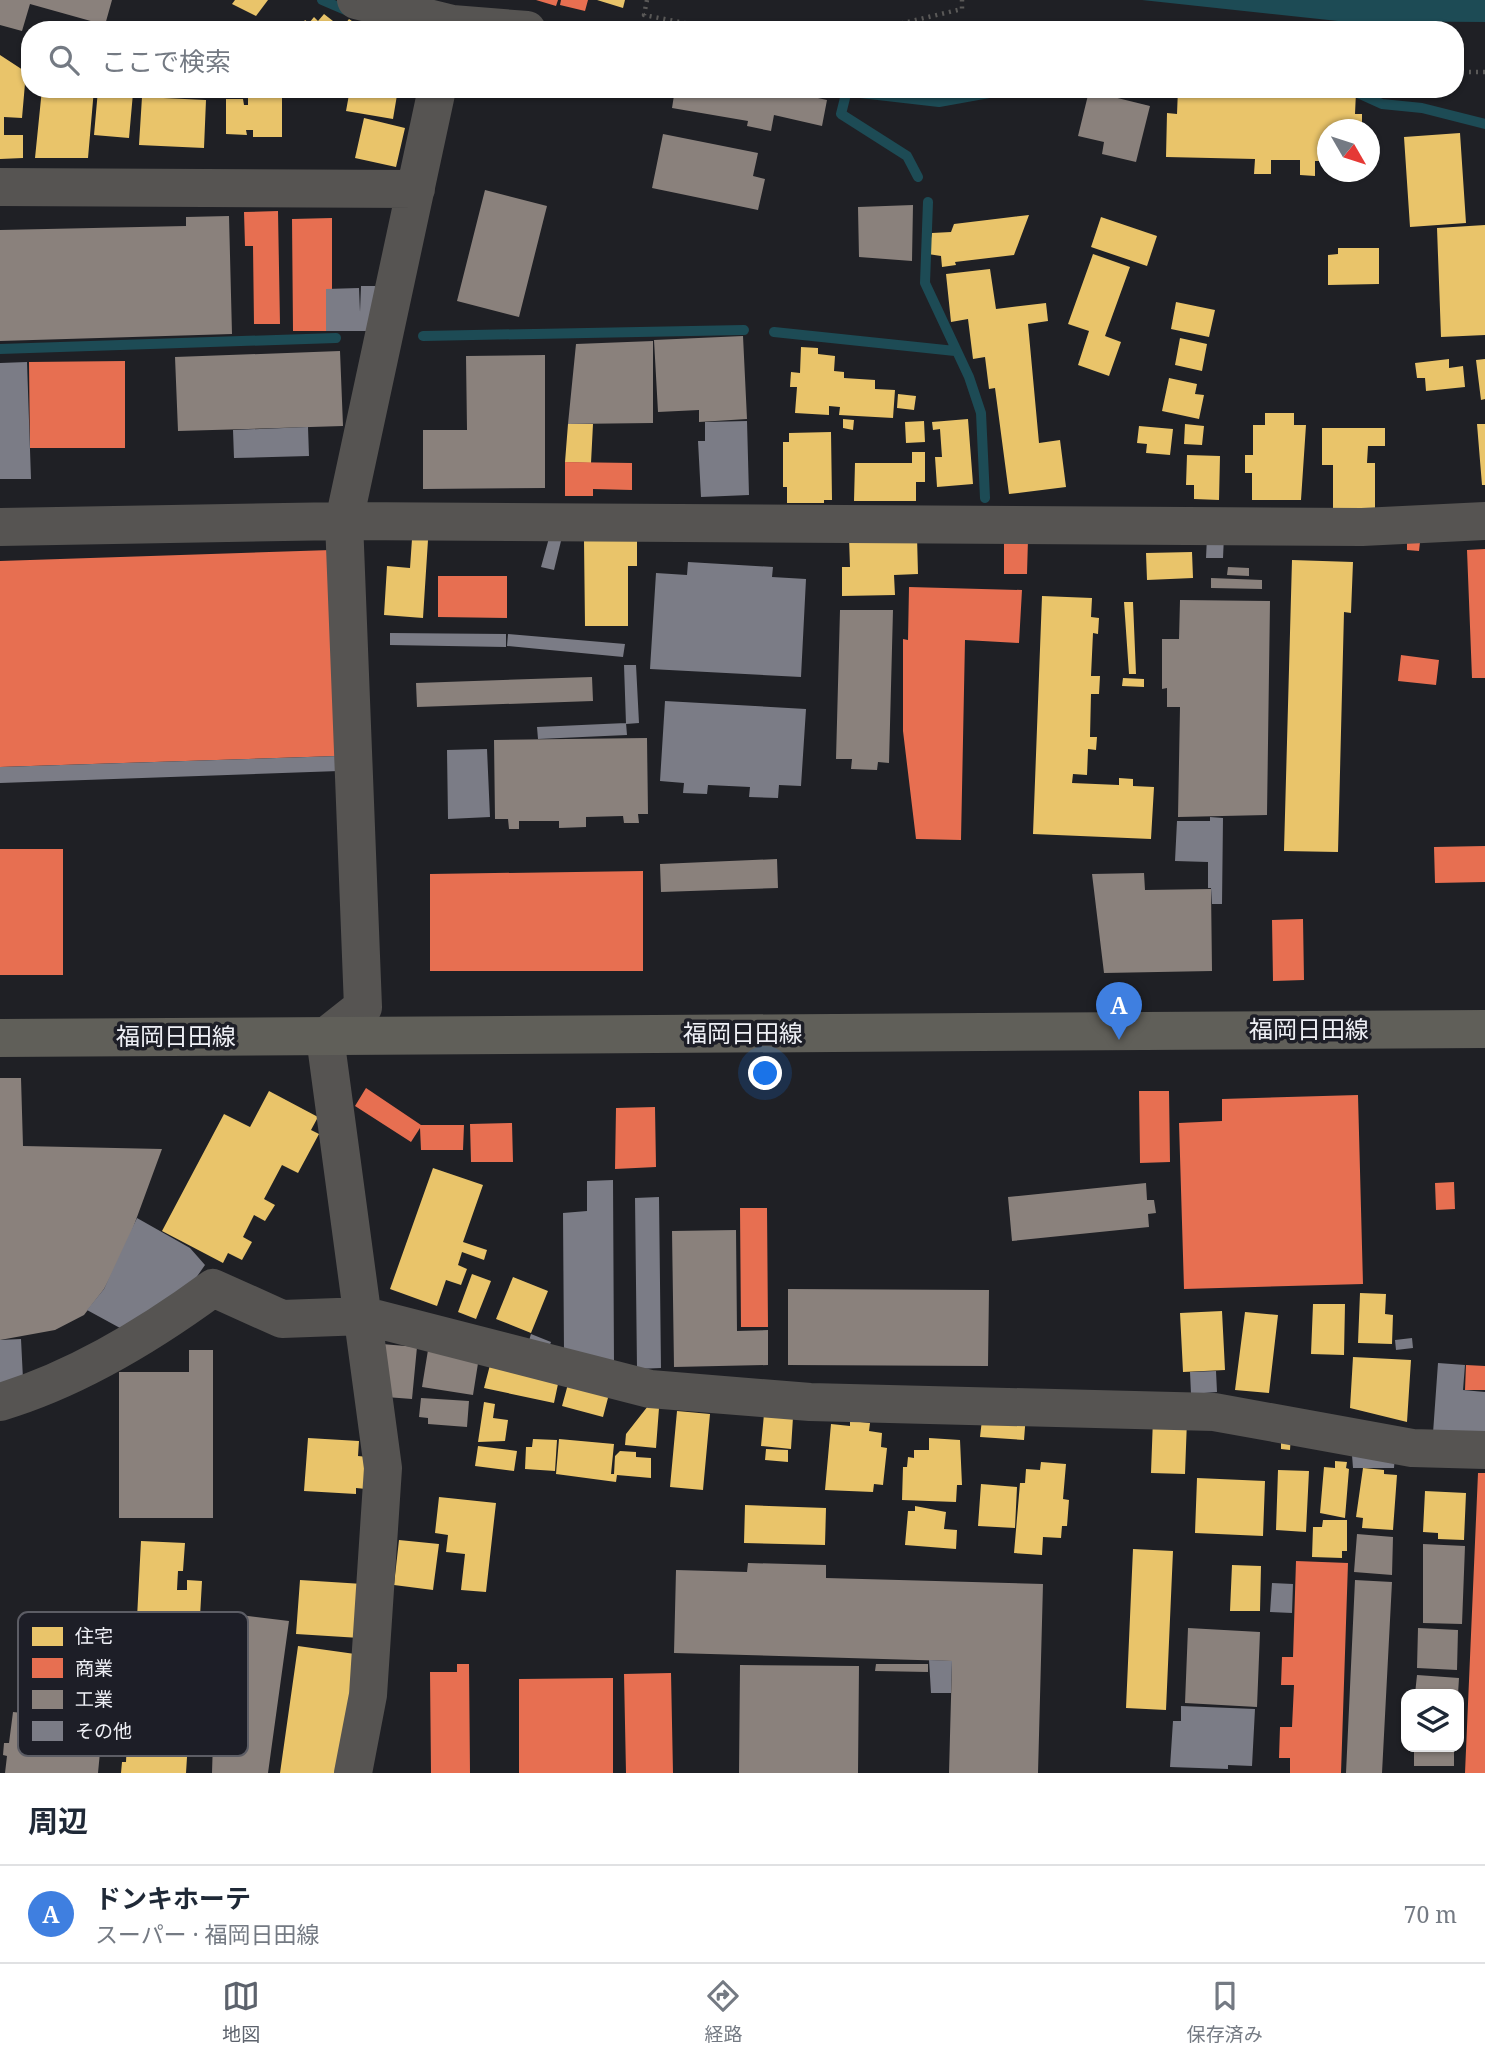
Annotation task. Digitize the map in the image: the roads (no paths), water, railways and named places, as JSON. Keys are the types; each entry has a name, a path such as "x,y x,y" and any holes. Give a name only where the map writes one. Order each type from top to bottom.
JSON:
{"main road":[{"name":"福岡日田線","path":"0,1038 1485,1029"}],"street":[{"path":"356,0 430,21"},
{"path":"353,1773 368,1695 383,1468 365,1316 325,1037 363,1007 344,522 435,98"},
{"path":"0,187 416,189"},
{"path":"0,527 344,522 1362,527 1485,521"},
{"path":"0,1402 65,1377 153,1330 213,1288 282,1319 365,1316 650,1389 810,1402 1214,1412 1412,1448 1485,1450"}],"water":[{"path":"1142,0 1485,0 1485,22 1338,21"}],"waterway":[{"path":"322,0 350,12"},
{"path":"845,98 841,114 907,156 918,177"},
{"path":"904,98 939,102 961,98"},
{"path":"1369,98 1382,104 1422,108 1485,124"},
{"path":"928,202 925,283 969,377 981,413 985,498"},
{"path":"423,336 744,330"},
{"path":"774,332 955,351"},
{"path":"0,349 336,338"}],"place":[{"name":"ドンキホーテ","path":"1119,1040"}]}
